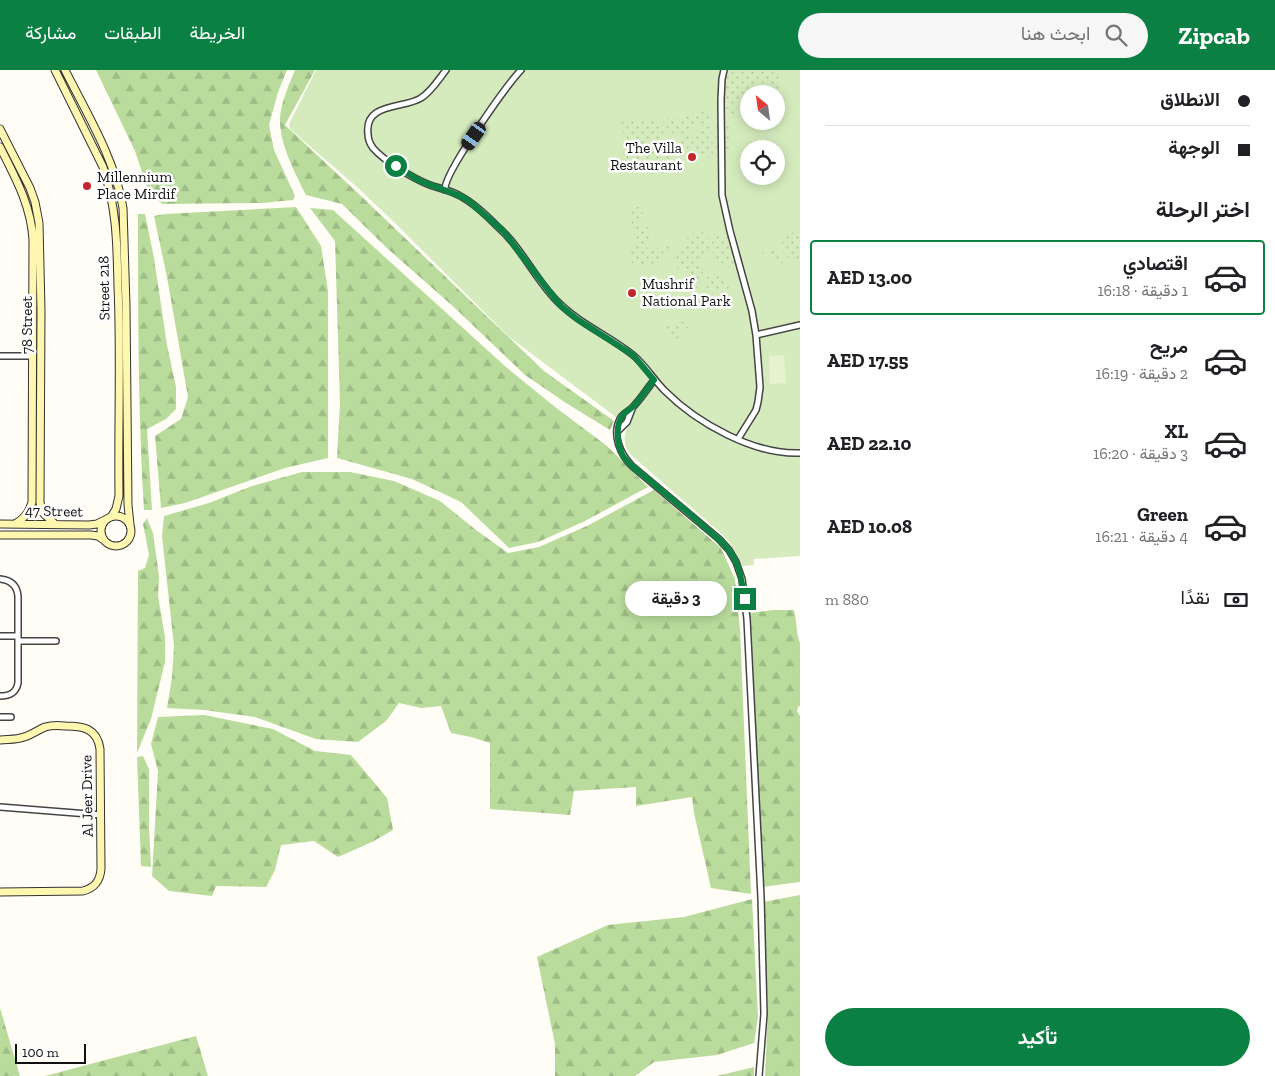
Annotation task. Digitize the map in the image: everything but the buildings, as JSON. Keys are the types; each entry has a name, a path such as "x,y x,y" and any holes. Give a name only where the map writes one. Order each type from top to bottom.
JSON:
{"street":[{"name":"Street 218","path":"55,70 103,167 112,194 116,223 119,306 118,496 117,504 109,518"},
{"path":"65,70 112,164 123,208 128,500 132,532 128,540 116,546 104,540 102,527 109,518 115,516 124,517 130,524"},
{"path":"446,70 420,99 387,107 376,113 369,124 368,130 370,142 378,152 428,185 466,199 498,226 510,239 561,306 577,319 633,355 654,380 692,414 716,429 765,449 780,452 800,452"},
{"path":"445,190 444,185 463,151 507,86 521,70"},
{"path":"723,70 721,100 723,199 750,299 756,335 760,387 758,402 753,416 738,439"},
{"name":"78 Street","path":"0,129 30,188 35,202 40,230 40,503 43,512 55,524"},
{"name":"78 Street","path":"0,147 19,185 28,210 32,232 32,502 27,515 15,524"},
{"path":"33,261 36,294 41,294"},
{"path":"33,324 37,325 38,338 41,344"},
{"path":"756,335 800,325"},
{"path":"0,356 33,356"},
{"path":"654,380 632,408 624,413 621,418 618,424 619,447 626,460 719,539 733,556 742,579 747,619 761,898 764,1014 760,1076"},
{"name":"47 Street","path":"0,524 89,525 109,518"},
{"name":"47 Street","path":"0,535 91,535 98,536 104,540"},
{"path":"0,580 9,581 17,589 18,596 17,687 12,693 0,696"},
{"path":"0,636 56,641"},
{"path":"0,717 11,717"},
{"name":"Al Jeer Drive","path":"0,740 22,738 43,728 56,725 78,726 89,730 97,738 100,749 101,815 101,869 100,877 92,888 83,890 0,890"},
{"path":"0,807 101,815"}],"green space":[{"path":"96,70 287,70 278,92 269,125 274,150 295,196 293,200 262,203 163,204 150,196 135,151"},
{"path":"295,70 315,70 285,125 544,371 614,421 610,430 525,375 342,204 306,195 288,158 280,128 282,106"},
{"name":"Mushrif National Park","path":"316,70 800,70 800,556 754,559 754,565 742,566 732,546 723,535 631,455 626,448 625,441 628,426 508,336 394,222 290,129 289,124"},
{"path":"727,70 780,70 779,85 767,85 767,83 755,82 755,85 740,85 740,100 736,100 735,104 725,102"},
{"path":"704,107 710,111 712,118 684,133 673,133 663,122 664,118 678,118 703,110"},
{"path":"724,108 740,108 740,117 727,116 724,113"},
{"path":"657,120 675,152 677,164 673,171 660,176 645,173 623,156 624,138 621,122"},
{"path":"730,120 729,151 732,152 732,157 724,155 724,123"},
{"path":"715,122 719,125 718,157 715,157"},
{"path":"712,124 713,158 709,159 706,153 699,156 695,149 686,153 680,140"},
{"path":"639,206 644,215 641,222 642,225 650,228 647,231 649,237 646,245 648,249 654,250 668,242 669,245 669,249 663,253 662,261 653,268 634,264 629,260 637,233 629,219 632,211"},
{"path":"296,207 321,246 328,291 328,458 285,468 185,503 161,508 155,436 181,419 188,397 167,277 154,216"},
{"path":"310,208 333,210 506,367 607,446 648,487 583,522 538,542 509,548 461,502 412,479 337,458 340,403 335,241"},
{"path":"138,214 145,214 176,387 176,409 166,419 147,429 152,510 144,510 142,473"},
{"path":"702,232 708,239 710,247 705,258 700,260 691,254 678,253 678,250 691,233"},
{"path":"795,232 800,232 796,242 800,248 800,263 786,256 782,247 783,240"},
{"path":"728,233 736,262 733,263 733,267 738,266 738,270 733,269 730,272 725,263 715,264 713,245 709,236"},
{"path":"779,248 783,264 777,266 771,258 762,257 761,253"},
{"path":"676,255 690,256 699,263 703,280 695,289 681,291 683,286 681,281 684,279 685,274 683,271 678,270"},
{"path":"716,273 725,276 727,282 721,289 712,291 706,287 705,281 708,276"},
{"path":"729,285 733,297 731,306 724,310 716,309 708,292 720,292"},
{"path":"680,321 688,328 681,332 678,339 673,339 664,333 663,331 668,325 671,326"},
{"path":"784,355 786,383 770,384 769,356"},
{"path":"302,472 350,472 394,481 440,501 508,553 539,547 589,525 654,490 721,548 735,579 740,629 751,894 711,888 692,797 636,806 636,787 574,791 570,815 490,809 490,743 451,733 441,706 421,708 399,703 386,721 358,742 316,739 255,717 204,710 167,708 174,646 162,536 164,516 209,503 252,486"},
{"path":"147,518 153,533 159,576 158,596 165,637 165,662 151,719 137,753 138,571 145,568 149,555 143,524"},
{"path":"794,610 800,643 800,706 797,711 800,716 800,882 762,887 749,613"},
{"path":"204,715 273,729 315,751 351,755 387,798 393,830 372,842 338,857 314,841 281,845 275,870 266,887 216,886 212,896 169,891 152,876 158,771 151,744 158,717"},
{"path":"143,756 149,769 151,867 141,866 137,757"},
{"path":"800,895 800,1076 765,1076 768,1010 763,902"},
{"path":"752,899 758,1017 754,1043 717,1055 654,1062 635,1076 555,1076 555,1044 537,957 608,925 684,917"},
{"path":"0,1008 20,1076 0,1076"},
{"path":"196,1036 208,1076 45,1076"},
{"path":"754,1067 754,1076 717,1076"}],"place":[{"name":"The Villa Restaurant","path":"692,157"},
{"name":"Millennium Place Mirdif","path":"87,186"},
{"name":"Mushrif National Park","path":"632,293"}],"route":[{"path":"396,166 428,185 458,195 469,201 504,232 561,306 577,319 630,352 641,363 654,380 632,408 624,413 621,418 618,424 619,447 624,457 632,466 724,544 733,556 739,569 745,599"}]}
